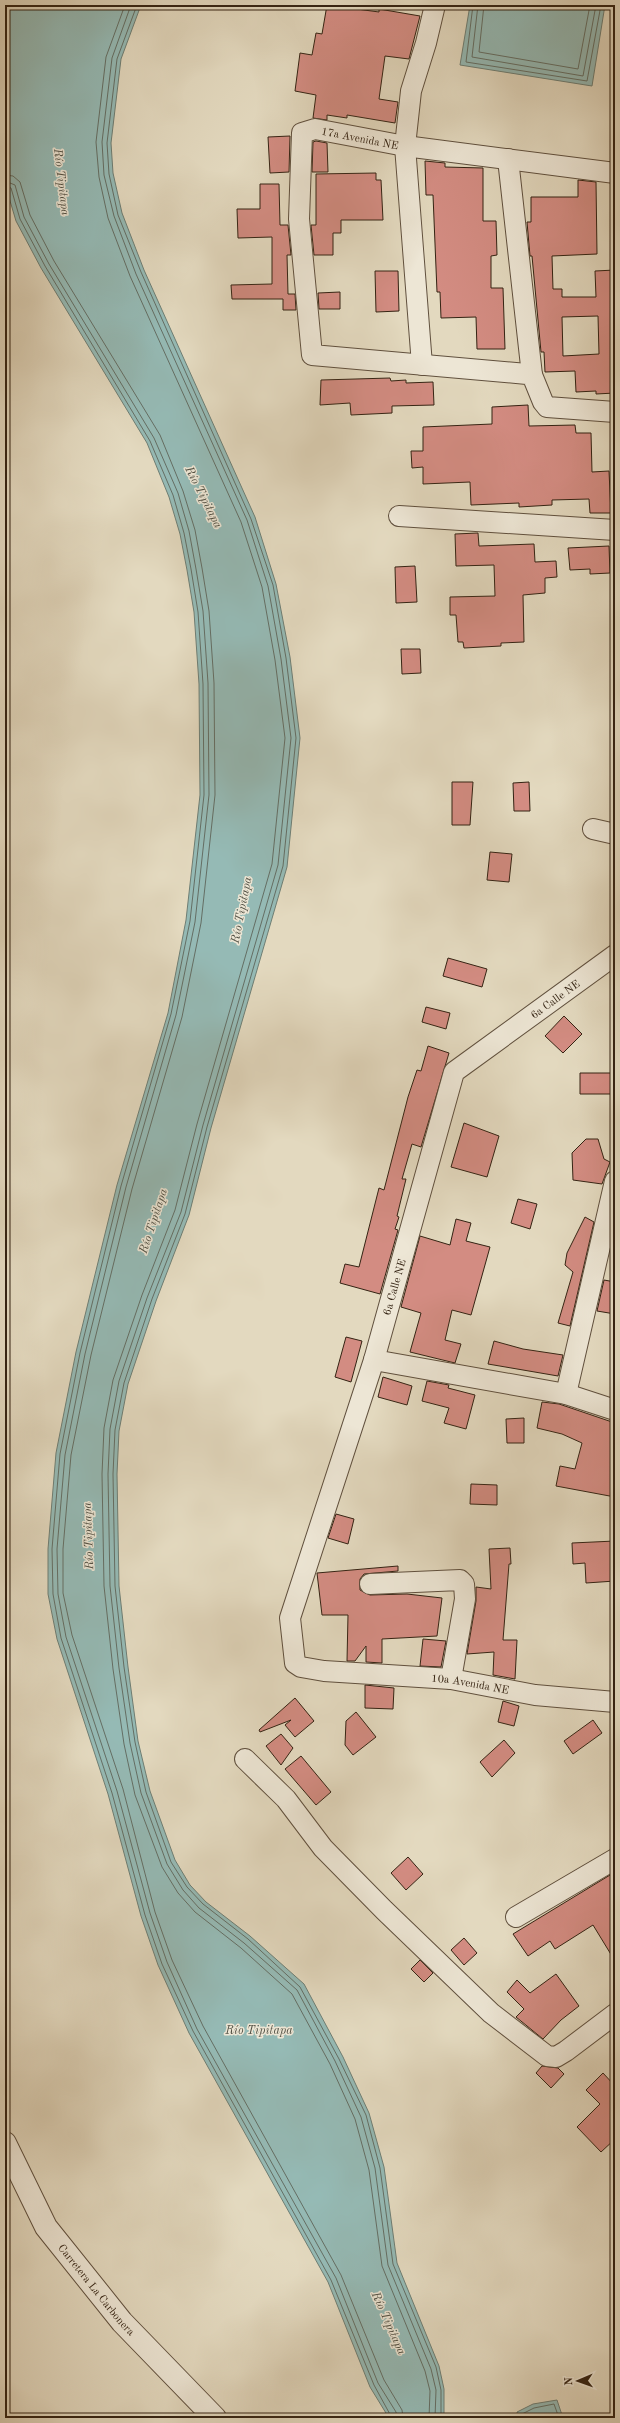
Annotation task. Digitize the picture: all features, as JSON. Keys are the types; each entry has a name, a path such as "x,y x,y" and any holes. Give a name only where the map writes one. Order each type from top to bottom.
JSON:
{"street":[{"path":"435,5 426,43 411,91 405,146 422,365 532,375"},
{"name":"17a Avenida NE","path":"422,365 312,355 299,219 302,133 315,129 405,146 508,159 614,176"},
{"path":"508,159 532,375 543,402 547,407 615,412"},
{"path":"399,516 615,530"},
{"path":"593,830 615,834"},
{"name":"6a Calle NE","path":"324,1671 301,1667 295,1662 290,1618 374,1360 454,1072 615,955"},
{"path":"566,1394 615,1181"},
{"path":"374,1360 566,1394 615,1410"},
{"path":"370,1584 460,1580 464,1584 465,1599 451,1678"},
{"name":"10a Avenida NE","path":"324,1671 451,1678 535,1695 615,1702"},
{"path":"246,1760 286,1799 323,1848 384,1910 491,2013 547,2056 556,2057 566,2051 615,2014"},
{"path":"516,1917 615,1859"},
{"name":"Carretera La Carbonera","path":"5,2143 46,2227 122,2322 215,2418"}],"water":[{"name":"Río Tipitapa","path":"11,5 141,5 121,59 111,143 113,173 122,213 144,270 255,517 276,584 290,657 300,738 287,867 211,1128 189,1215 156,1301 128,1384 119,1431 117,1474 119,1586 138,1741 150,1791 175,1860 190,1885 206,1902 250,1936 304,1984 343,2057 369,2113 384,2167 397,2263 439,2366 444,2389 444,2418 389,2418 370,2387 328,2282 189,2033 158,1965 141,1916 108,1794 57,1639 48,1594 48,1549 56,1453 76,1352 117,1185 168,1013 186,920 200,795 199,684 194,612 180,534 169,497 147,443 41,268 16,221 5,184 5,24"},
{"path":"470,5 605,5 592,86 460,65"},
{"path":"557,2400 563,2418 518,2418 517,2412 533,2404"}],"building":[{"path":"327,5 379,12 379,9 420,16 409,59 385,56 379,99 398,102 395,123 347,115 347,118 327,115 327,120 313,118 316,95 295,91 300,53 312,55 316,33 322,34"},
{"path":"290,136 289,172 270,173 268,137"},
{"path":"316,141 327,143 328,172 312,172 313,142"},
{"path":"425,161 445,163 445,167 483,168 483,221 496,221 497,255 491,256 491,288 503,288 505,349 477,349 476,317 441,318 440,292 437,292 433,195 426,195"},
{"path":"376,173 376,180 381,180 383,220 341,220 341,233 333,233 333,255 314,255 311,225 316,225 316,174"},
{"path":"578,180 596,182 597,254 552,256 553,289 562,289 562,297 596,297 595,271 615,270 615,393 596,394 596,391 576,392 575,371 545,372 544,352 541,352 532,256 530,256 527,222 531,222 531,197 578,197","holes":["598,316 599,354 563,356 562,317"]},
{"path":"260,184 279,184 280,225 288,225 291,255 287,255 288,294 295,294 296,310 283,310 283,299 232,299 231,285 272,284 272,237 238,238 237,209 260,209"},
{"path":"375,271 398,271 399,311 376,312"},
{"path":"340,292 340,309 319,309 318,293"},
{"path":"390,378 391,381 406,380 406,383 433,382 434,405 392,406 392,413 351,415 350,403 320,405 321,380"},
{"path":"528,405 529,426 575,425 576,433 591,433 592,472 609,471 611,513 590,513 589,499 552,500 552,505 519,507 519,503 471,505 470,482 423,484 423,467 412,468 411,451 423,451 423,427 492,424 492,407"},
{"path":"478,533 479,546 534,544 535,562 556,561 557,577 545,578 545,593 523,595 524,642 501,643 501,646 464,648 463,642 458,642 456,615 450,615 450,597 495,596 494,565 456,566 455,534"},
{"path":"609,546 610,573 590,574 590,569 570,570 568,548"},
{"path":"415,566 417,602 396,603 395,567"},
{"path":"401,649 420,649 421,673 402,674"},
{"path":"452,782 473,782 470,825 452,825"},
{"path":"529,782 530,811 514,811 513,783"},
{"path":"490,852 512,854 509,882 487,880"},
{"path":"448,958 487,969 482,987 443,976"},
{"path":"426,1007 450,1013 446,1029 422,1022"},
{"path":"564,1016 582,1034 563,1053 545,1036"},
{"path":"428,1046 449,1053 421,1147 412,1144 402,1179 406,1179 397,1216 399,1217 395,1229 398,1230 380,1294 340,1283 345,1264 359,1267 379,1188 384,1190 408,1097 417,1070 421,1071"},
{"path":"580,1073 615,1073 615,1094 580,1094"},
{"path":"464,1123 499,1136 487,1177 451,1167"},
{"path":"586,1139 598,1139 604,1159 610,1162 602,1184 573,1180 572,1153"},
{"path":"518,1199 537,1204 530,1229 511,1223"},
{"path":"585,1217 594,1222 570,1326 558,1323 573,1272 565,1265 567,1253"},
{"path":"456,1219 471,1223 466,1241 490,1247 471,1315 452,1310 445,1340 461,1344 455,1363 410,1352 421,1313 401,1307 420,1236 450,1245"},
{"path":"604,1280 615,1282 615,1314 597,1311"},
{"path":"346,1337 362,1341 351,1382 335,1377"},
{"path":"494,1341 523,1349 563,1355 558,1376 488,1364"},
{"path":"383,1377 412,1386 407,1405 378,1397"},
{"path":"427,1381 449,1385 448,1388 475,1395 466,1429 444,1423 449,1408 422,1401"},
{"path":"542,1402 559,1404 615,1423 615,1497 556,1486 560,1466 575,1469 582,1443 562,1434 537,1428"},
{"path":"524,1418 524,1443 507,1443 506,1419"},
{"path":"471,1484 497,1485 497,1505 470,1504"},
{"path":"336,1514 354,1519 348,1544 328,1538"},
{"path":"615,1541 615,1581 586,1583 585,1563 573,1564 572,1543"},
{"path":"510,1548 511,1564 509,1564 503,1640 517,1640 515,1679 493,1675 494,1652 467,1654 476,1601 476,1587 491,1589 489,1549"},
{"path":"398,1566 398,1571 364,1574 360,1579 360,1590 370,1595 407,1594 442,1598 437,1636 382,1639 382,1663 366,1662 366,1646 355,1661 347,1661 348,1615 322,1615 317,1573"},
{"path":"423,1639 446,1641 441,1667 420,1666"},
{"path":"365,1685 394,1688 393,1709 365,1708"},
{"path":"295,1698 314,1721 295,1737 285,1725 291,1720 260,1732 259,1730"},
{"path":"503,1701 519,1706 514,1726 498,1722"},
{"path":"356,1712 376,1737 353,1755 345,1745 346,1721"},
{"path":"593,1720 602,1733 573,1754 564,1741"},
{"path":"281,1734 293,1748 281,1765 266,1746"},
{"path":"504,1740 515,1753 492,1777 480,1762"},
{"path":"301,1756 331,1792 316,1805 285,1769"},
{"path":"408,1857 423,1874 406,1890 391,1873"},
{"path":"615,1872 615,1961 593,1925 555,1949 550,1941 528,1956 513,1934"},
{"path":"464,1938 477,1953 464,1965 451,1950"},
{"path":"420,1960 433,1973 424,1982 411,1969"},
{"path":"556,1974 579,2006 561,2020 543,2039 516,2017 524,2009 507,1992 517,1980 530,1993"},
{"path":"542,2066 558,2068 564,2074 551,2088 536,2073"},
{"path":"603,2073 615,2086 615,2139 601,2152 577,2127 600,2104 586,2090"}]}
